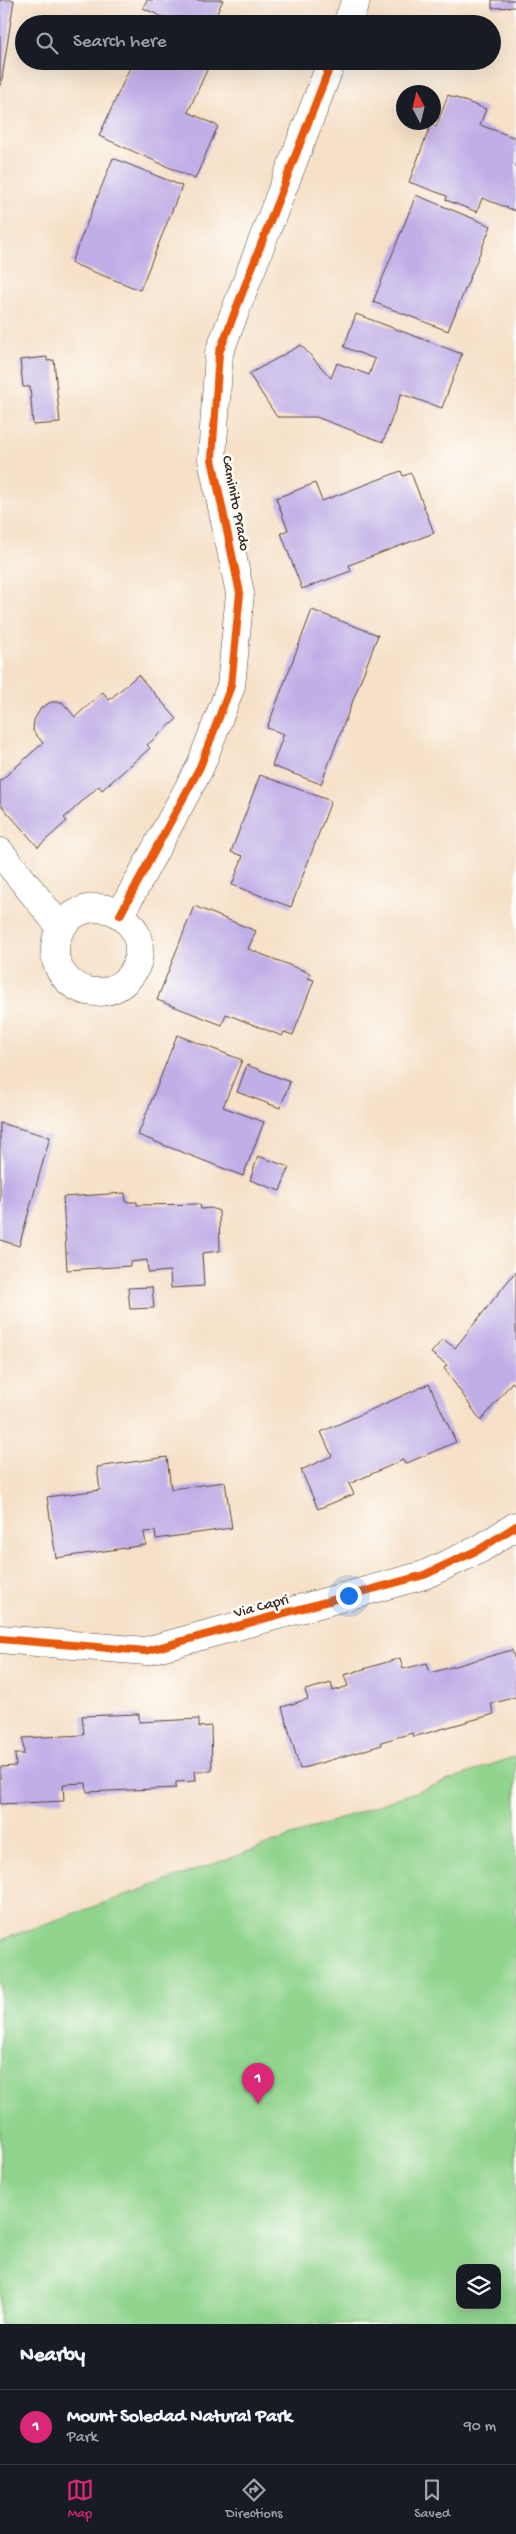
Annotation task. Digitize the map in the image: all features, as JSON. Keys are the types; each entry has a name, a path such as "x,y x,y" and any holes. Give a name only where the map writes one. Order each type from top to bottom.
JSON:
{"street":[{"path":"350,15 356,0"},
{"name":"Caminito Prado","path":"120,915 200,767 231,686 240,593 212,459 219,354 329,70"},
{"path":"0,852 61,928"},
{"path":"94,908 108,910 120,915 130,923 136,935 139,948 138,961 133,973 124,983 112,990 99,993 86,991 74,986 64,977 57,966 54,953 56,940 61,928 70,918 82,911 94,908"},
{"name":"Via Capri","path":"0,1639 146,1651 424,1575 480,1550 516,1526"}],"green space":[{"path":"516,1756 516,2324 0,2324 0,1940"}],"building":[{"path":"0,0 14,0 1,85 0,85"},
{"path":"147,0 223,0 216,15 158,15 143,8"},
{"path":"492,0 516,0 516,7 492,8"},
{"path":"129,70 207,70 188,112 218,126 195,179 99,136"},
{"path":"448,95 486,109 480,125 516,138 516,211 482,198 477,212 446,200 447,196 409,182 429,130 441,130 441,114"},
{"path":"113,158 182,186 140,290 71,263"},
{"path":"416,195 491,226 448,331 373,302"},
{"path":"356,314 462,354 442,408 401,394 383,442 316,417 277,417 249,374 301,345 331,378 337,363 369,375 375,359 344,347"},
{"path":"47,357 47,361 54,360 60,423 33,425 30,387 23,387 20,360"},
{"path":"401,471 403,476 411,473 434,533 349,565 351,571 302,589 281,533 288,530 276,498 315,483 322,501"},
{"path":"312,610 378,635 321,784 272,766 284,734 267,728"},
{"path":"138,675 177,719 147,745 150,748 102,790 99,786 64,818 67,821 38,847 0,804 0,781 43,743 33,731 34,720 41,708 51,702 62,702 75,717 103,692 109,700"},
{"path":"260,775 331,801 291,907 232,885 243,856 231,852"},
{"path":"194,906 256,931 248,949 310,973 308,978 314,980 293,1035 284,1032 282,1036 226,1014 222,1025 157,1000"},
{"path":"177,1035 242,1060 223,1107 264,1122 243,1176 138,1135"},
{"path":"247,1065 290,1082 280,1108 237,1092"},
{"path":"0,1123 50,1137 19,1246 0,1240"},
{"path":"258,1156 289,1167 280,1191 250,1180"},
{"path":"125,1193 126,1202 137,1202 137,1205 200,1204 201,1209 211,1208 219,1211 220,1251 202,1253 204,1286 171,1288 170,1271 148,1273 147,1260 130,1262 130,1266 67,1270 63,1197"},
{"path":"516,1271 516,1382 514,1384 512,1382 481,1421 444,1368 447,1365 431,1353 443,1339 455,1348"},
{"path":"152,1287 154,1308 130,1309 128,1288"},
{"path":"429,1384 456,1442 405,1464 403,1460 349,1484 354,1494 318,1509 301,1470 332,1456 321,1432"},
{"path":"167,1457 171,1489 225,1482 232,1528 156,1539 155,1531 144,1532 146,1545 56,1558 47,1497 100,1490 97,1467"},
{"path":"512,1650 516,1665 516,1697 491,1704 494,1714 413,1737 412,1733 381,1742 382,1745 300,1769 282,1707 308,1699 305,1690 331,1683 333,1691 348,1686 344,1675 400,1658 403,1669 427,1663 430,1673"},
{"path":"139,1714 139,1722 199,1719 199,1727 211,1726 212,1771 195,1771 196,1781 176,1782 176,1788 87,1792 86,1783 63,1784 64,1801 0,1804 0,1767 16,1766 15,1754 24,1754 23,1738 84,1735 82,1716"}],"cycle path":[{"path":"120,915 200,767 231,686 240,593 212,459 219,353 329,70"},
{"path":"0,1639 146,1651 424,1575 480,1549 516,1526"}],"place":[{"name":"Mount Soledad Natural Park","path":"258,2104"}]}
